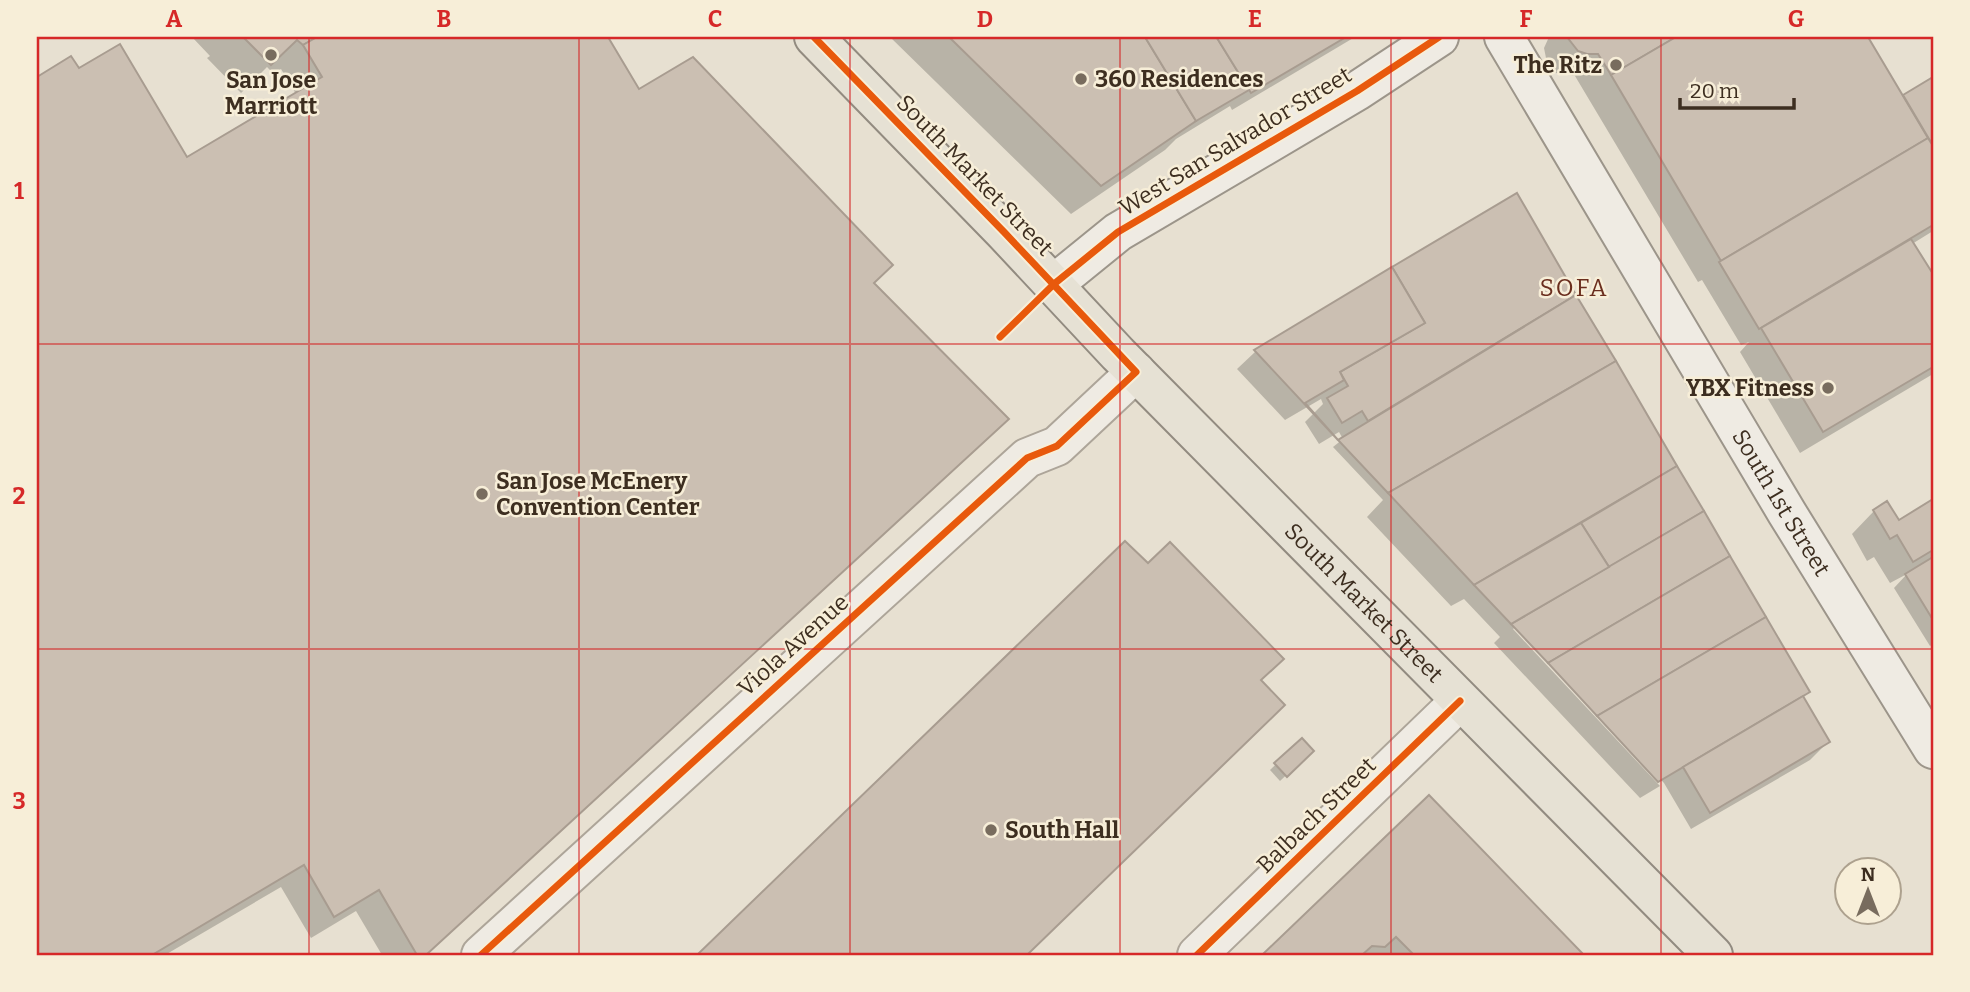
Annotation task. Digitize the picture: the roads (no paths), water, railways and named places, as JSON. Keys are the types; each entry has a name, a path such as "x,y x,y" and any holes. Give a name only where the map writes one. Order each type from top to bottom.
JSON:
{"main road":[{"name":"South Market Street","path":"814,37 1136,372 1713,955"}],"street":[{"name":"West San Salvador Street","path":"1054,284 1118,232 1357,91 1439,37"},
{"name":"South 1st Street","path":"1504,37 1787,513 1933,749"},
{"name":"Viola Avenue","path":"481,955 1027,458 1057,446 1136,372"},
{"name":"Balbach Street","path":"1197,955 1460,701"}],"place":[{"name":"San Jose Marriott","path":"271,55"},
{"name":"The Ritz","path":"1616,65"},
{"name":"360 Residences","path":"1081,79"},
{"name":"YBX Fitness","path":"1828,388"},
{"name":"San Jose McEnery Convention Center","path":"482,494"},
{"name":"South Hall","path":"991,830"}],"district":[{"name":"SOFA","path":"1574,288"}]}
